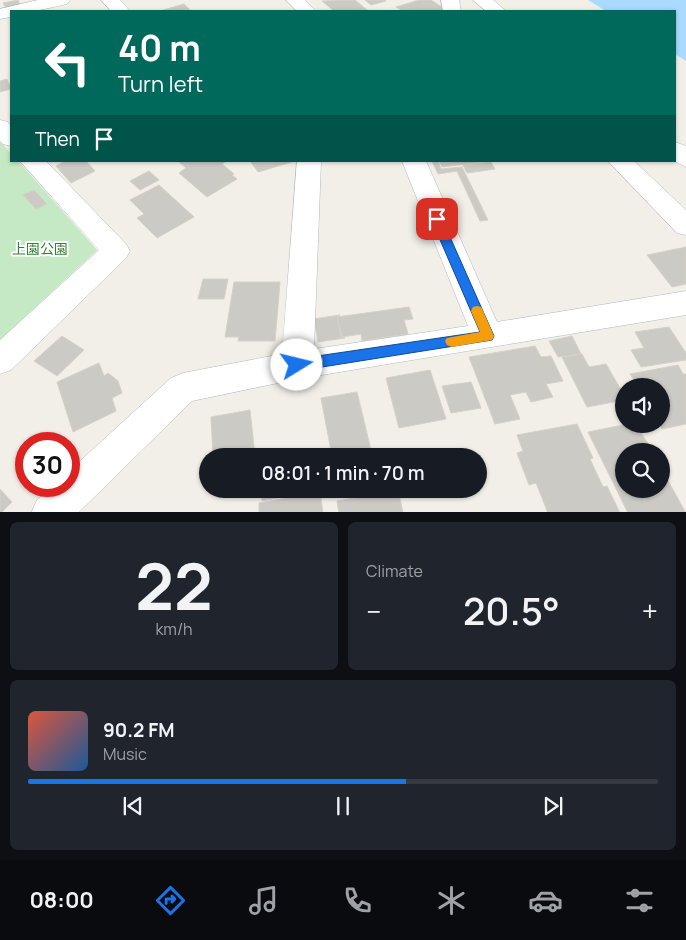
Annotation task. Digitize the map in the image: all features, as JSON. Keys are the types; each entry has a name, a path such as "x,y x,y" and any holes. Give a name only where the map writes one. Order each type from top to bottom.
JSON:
{"street":[{"path":"17,10 61,0"},
{"path":"110,0 120,10"},
{"path":"296,0 306,10"},
{"path":"482,0 496,10"},
{"path":"0,127 10,138"},
{"path":"676,150 686,159"},
{"path":"0,360 116,251 33,162"},
{"path":"297,365 309,162"},
{"path":"414,162 488,336"},
{"path":"621,162 686,226"},
{"path":"50,512 183,388 297,365 682,309"}],"green space":[{"name":"上園公園","path":"0,141 10,153 10,162 19,162 97,250 0,340"}],"water":[{"path":"588,0 686,0 686,61 676,55 676,10 604,10"}],"building":[{"path":"18,0 20,5 6,8 3,3"},
{"path":"355,0 367,10 333,10 322,1"},
{"path":"365,0 385,0 386,1 371,5"},
{"path":"419,0 431,0 445,9 401,10 396,7"},
{"path":"184,4 190,10 163,10"},
{"path":"7,79 10,89 0,92 0,81"},
{"path":"63,162 87,162 95,171 71,183 56,166"},
{"path":"179,162 225,162 222,164 237,179 207,197 179,173 186,168"},
{"path":"251,162 292,162 258,172"},
{"path":"432,162 438,162 441,169 462,167 488,220 480,221 457,171 438,174"},
{"path":"440,162 482,162 442,167"},
{"path":"491,162 495,169 467,173 463,165"},
{"path":"149,171 159,180 140,190 130,181"},
{"path":"159,185 194,217 157,238 137,218 144,214 130,200"},
{"path":"34,190 47,204 36,209 23,195"},
{"path":"686,247 686,284 672,287 647,255"},
{"path":"203,279 228,279 224,299 198,299"},
{"path":"234,282 280,282 275,341 238,341 239,337 225,337"},
{"path":"409,307 413,319 404,320 408,334 362,341 361,334 342,337 337,317"},
{"path":"340,315 337,317 341,337 345,338 318,342 314,319"},
{"path":"669,327 686,353 686,360 641,367 631,350 644,348 635,332"},
{"path":"62,336 84,350 57,376 34,361"},
{"path":"572,336 581,354 558,357 549,341"},
{"path":"535,346 541,357 551,356 563,381 546,384 553,397 531,402 526,392 510,395 520,419 495,424 469,357"},
{"path":"582,354 589,367 606,364 615,380 615,402 587,407 562,357"},
{"path":"99,363 104,376 108,373 118,381 122,393 112,398 116,411 73,432 57,382"},
{"path":"678,365 683,374 686,374 686,424 670,427 670,378 633,378 630,374"},
{"path":"430,370 446,419 399,428 386,378"},
{"path":"471,382 481,408 451,413 442,386"},
{"path":"357,392 371,448 330,448 321,398"},
{"path":"250,410 254,448 213,448 211,417"},
{"path":"577,424 593,458 590,459 603,487 607,486 620,512 548,512 536,483 529,485 517,453 523,451 517,435"},
{"path":"615,427 615,433 641,433 647,443 615,443 615,487 588,432"},
{"path":"670,484 685,512 628,512 621,498 670,498"},
{"path":"0,489 12,502 0,512"},
{"path":"262,498 277,498 262,501"},
{"path":"287,498 321,498 323,512 259,512 259,503"},
{"path":"354,498 400,498 403,512 339,512 337,501"}],"slow traffic":[{"path":"452,341 488,336 477,311"}],"route":[{"path":"297,365 488,336 437,219"}]}
